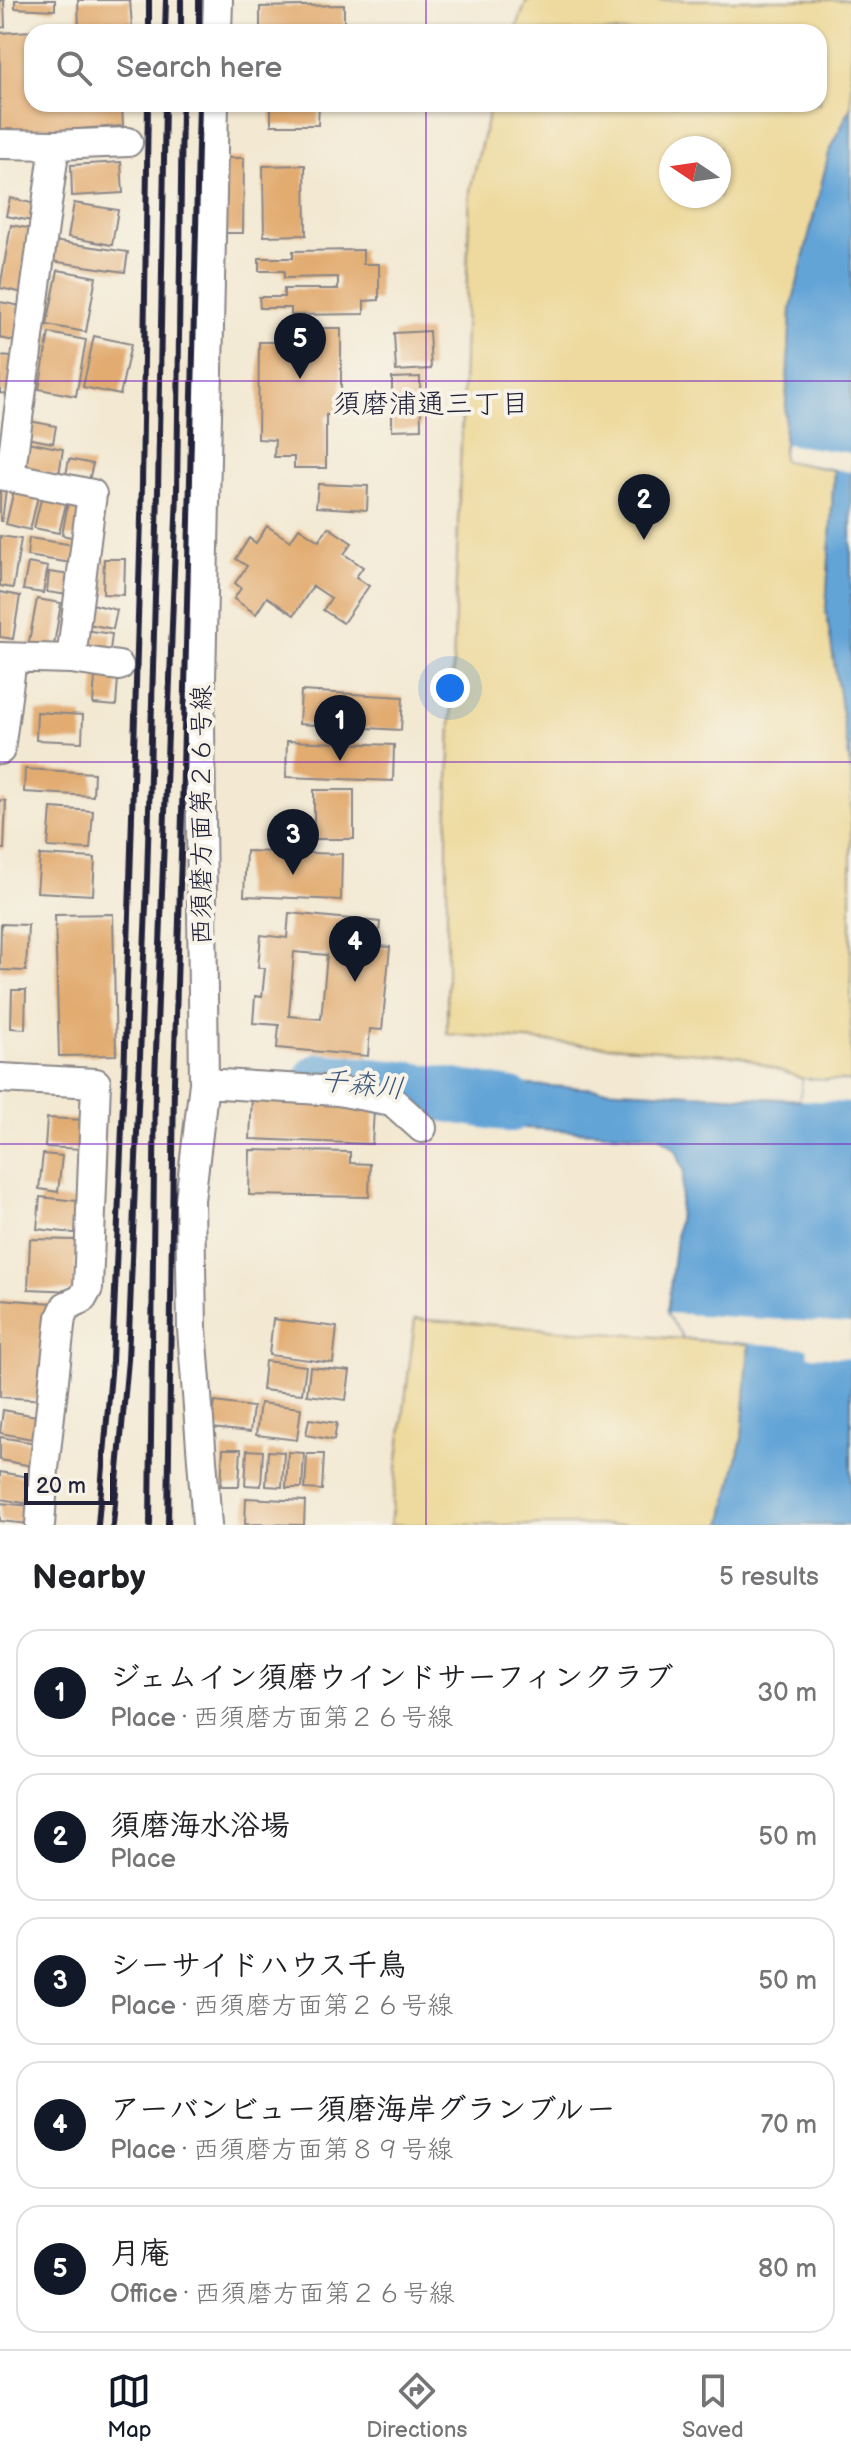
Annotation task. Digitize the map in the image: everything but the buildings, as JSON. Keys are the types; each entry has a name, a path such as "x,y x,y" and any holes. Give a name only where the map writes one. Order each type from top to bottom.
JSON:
{"street":[{"path":"217,24 218,0"},
{"name":"西須磨方面第２６号線","path":"207,1525 192,1329 190,1200 204,1083 200,724 214,112"},
{"path":"0,144 128,142"},
{"path":"55,145 5,476 92,494 71,659"},
{"path":"0,750 6,658 71,659 119,666"},
{"path":"0,1078 96,1083 88,1288 82,1299 66,1306 61,1317 40,1525"},
{"path":"204,1083 338,1091 392,1101 422,1128"}],"sand":[{"path":"527,0 851,0 851,106 829,153 791,309 783,460 834,470 826,610 851,772 851,1082 803,1079 740,1056 447,1034 447,835 470,190 489,112 827,112 827,24 518,24"},
{"path":"415,1319 749,1344 742,1438 722,1525 390,1525"}],"water":[{"path":"851,106 851,772 826,610 834,470 783,460 791,309 829,153"},
{"path":"803,1079 851,1082 851,1525 722,1525 742,1438 749,1344 684,1338 667,1313 684,1171 676,1150 660,1136 509,1127 513,1084 800,1100"}],"pier":[{"path":"785,444 851,453 851,472 783,460"},
{"path":"803,1079 851,1082 851,1103 800,1100"},
{"path":"667,1313 851,1324 851,1358 808,1356 807,1348 684,1338"}],"waterway":[{"name":"千森川","path":"321,1080 403,1088 510,1105"}],"railway":[{"path":"149,0 149,24"},
{"path":"165,24 166,0"},
{"path":"181,0 181,24"},
{"path":"199,0 199,24"},
{"path":"98,1525 112,1361 124,1080 142,485 148,112"},
{"path":"113,1525 128,1360 147,880 165,112"},
{"path":"150,1525 155,1079 177,492 182,112"},
{"path":"168,1525 174,1082 199,112"}],"place":[{"name":"月庵","path":"300,379"},
{"name":"須磨海水浴場","path":"644,540"},
{"name":"ジェムイン須磨ウインドサーフィンクラブ","path":"340,761"},
{"name":"シーサイドハウス千鳥","path":"293,875"},
{"name":"アーバンビュー須磨海岸グランブルー","path":"355,982"}],"district":[{"name":"須磨浦通三丁目","path":"431,404"}]}
